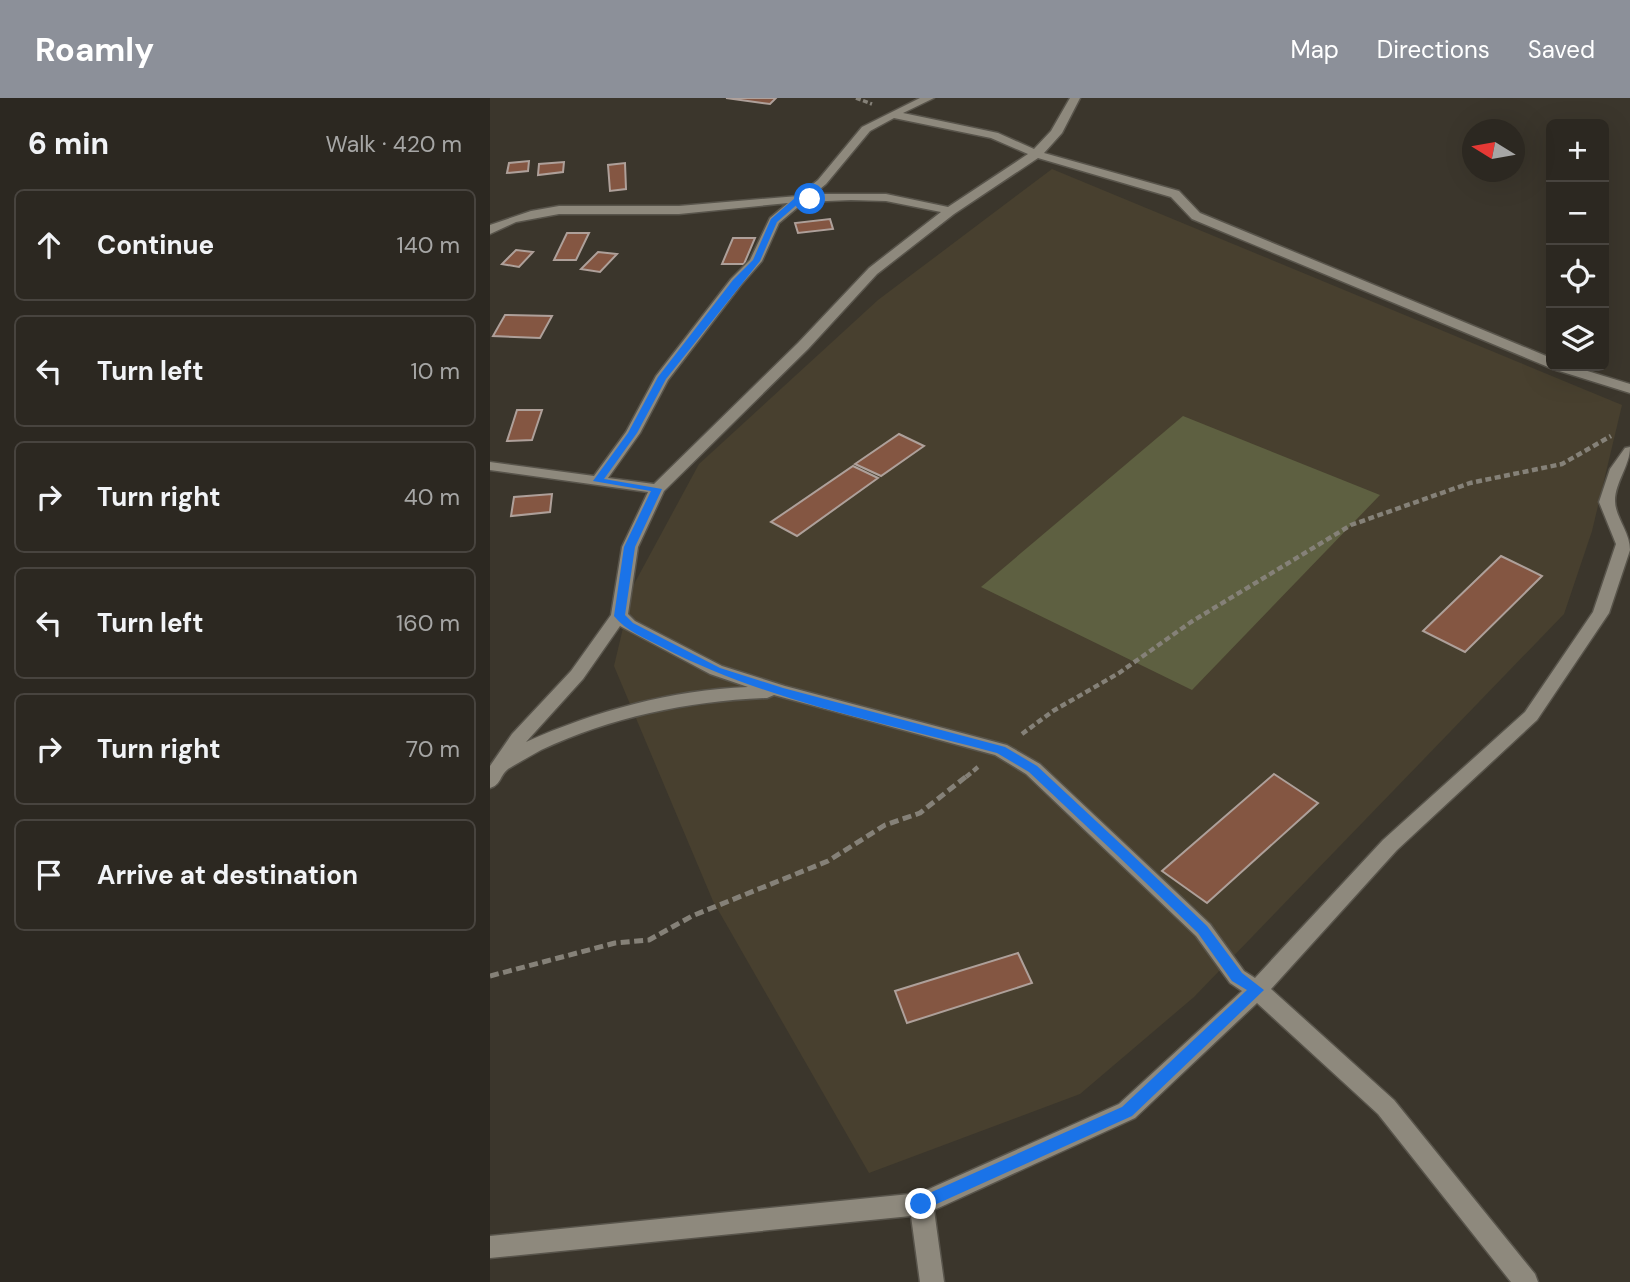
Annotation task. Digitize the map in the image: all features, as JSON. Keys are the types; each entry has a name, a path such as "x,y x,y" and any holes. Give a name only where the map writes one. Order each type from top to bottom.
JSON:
{"street":[{"path":"598,481 633,433 661,379 736,282 756,261 774,221 822,182 866,129 929,98"},
{"path":"493,777 517,739 578,675 619,616 630,547 657,489 803,346 873,271 950,211 1036,154 1056,133 1075,98"},
{"path":"892,114 994,135 1036,154 1175,194 1196,216 1546,361"},
{"path":"490,230 510,219 549,211 600,208 662,211 798,200 918,199 950,211"},
{"path":"1574,371 1630,389"},
{"path":"490,1247 921,1204 1127,1111 1257,990 1390,845 1531,716 1601,613 1624,544 1606,502 1617,469 1630,451"},
{"path":"490,466 657,489"},
{"path":"619,616 629,625 716,670 781,691 1001,750 1043,778 1203,930 1237,977 1257,990 1386,1107 1526,1282"},
{"path":"493,777 521,751 593,722 694,697 781,691"},
{"path":"921,1204 932,1282"}],"path":[{"path":"490,976 615,943 649,940 692,916 828,861 885,825 920,813 1053,711 1119,673 1191,622 1351,525 1470,483 1562,464 1620,431"}],"shaded area":[{"path":"1052,169 1622,405 1592,531 1564,614 1194,997 1080,1094 869,1173 713,901 614,666 633,586 699,464 878,300"}],"green space":[{"path":"1183,416 1380,495 1192,690 981,587"}],"building":[{"path":"726,98 776,98 770,104"},
{"path":"529,161 528,171 507,173 509,163"},
{"path":"564,162 563,172 538,175 539,164"},
{"path":"625,163 626,189 610,191 608,165"},
{"path":"830,219 833,229 798,233 795,223"},
{"path":"567,233 589,233 576,260 554,260"},
{"path":"733,238 755,238 744,264 722,264"},
{"path":"516,250 533,252 519,267 502,264"},
{"path":"598,252 617,254 600,272 581,269"},
{"path":"505,315 552,316 540,338 493,336"},
{"path":"517,410 542,410 532,440 507,441"},
{"path":"899,434 924,446 881,476 855,464"},
{"path":"853,466 878,478 797,536 771,522"},
{"path":"552,494 550,512 511,516 514,497"},
{"path":"1501,556 1542,576 1465,652 1423,631"},
{"path":"1274,774 1318,803 1207,903 1162,871"},
{"path":"1018,953 1032,983 907,1023 895,991"}],"route":[{"path":"810,199 798,200 774,221 756,261 736,282 661,379 633,433 598,481 657,489 630,547 619,616 629,625 716,670 781,691 1001,750 1033,769 1122,852 1203,930 1237,977 1257,990 1127,1111 921,1204"}]}
